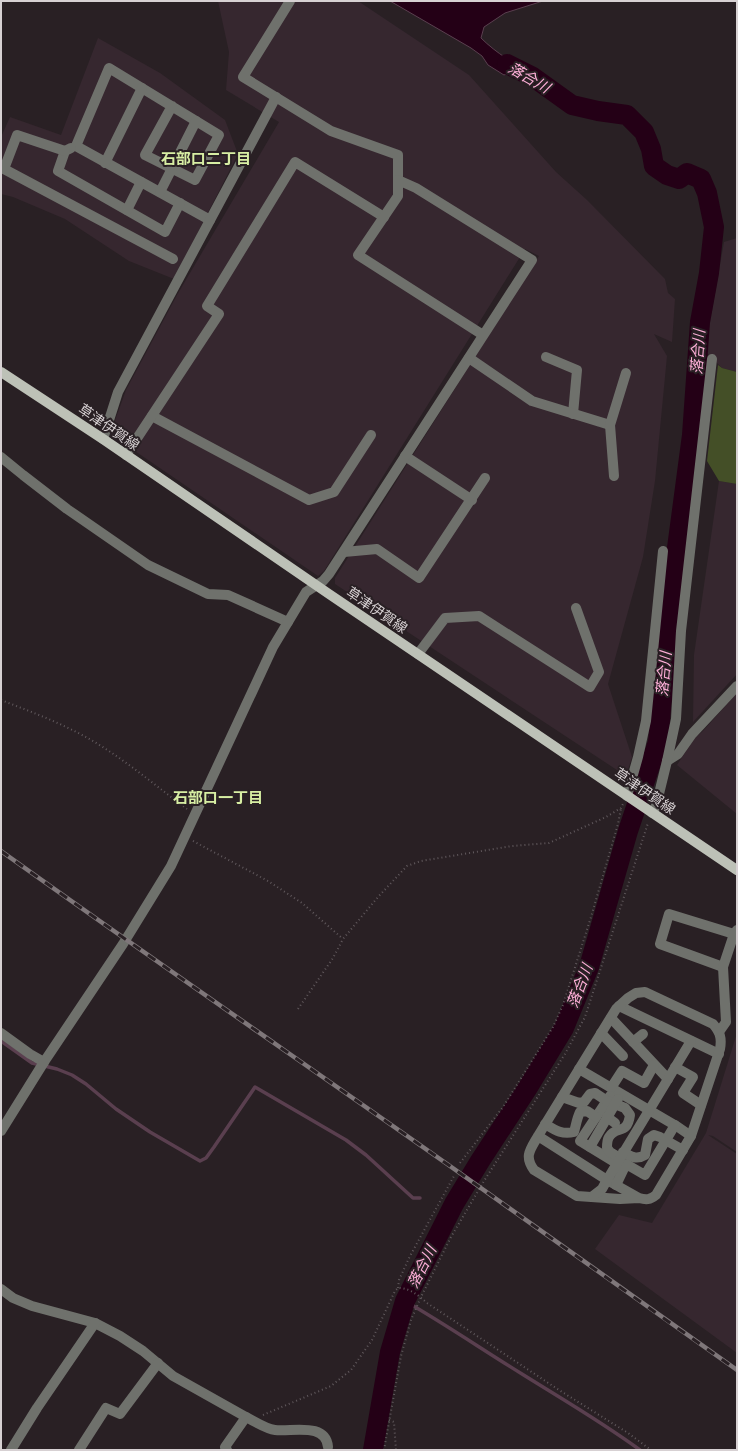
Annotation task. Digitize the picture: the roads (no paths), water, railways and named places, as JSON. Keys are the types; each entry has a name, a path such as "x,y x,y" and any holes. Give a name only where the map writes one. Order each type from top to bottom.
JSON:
{"main road":[{"name":"草津伊賀線","path":"1,372 103,439 316,586 737,870"}],"street":[{"path":"290,1 243,77 331,131 398,155 398,196 358,255 483,335"},
{"path":"172,106 145,155 195,180 219,134 109,68 76,146 65,151 17,135 4,169 172,259"},
{"path":"105,162 142,88"},
{"path":"103,439 118,392 276,98"},
{"path":"160,192 196,121"},
{"path":"76,146 210,220"},
{"path":"65,151 58,171 165,232 180,203"},
{"path":"126,455 219,314 207,306 295,162 384,217"},
{"path":"1,1131 44,1062 126,939 171,866 270,654 306,592 323,581 344,552 532,260 416,188 398,180"},
{"path":"127,210 140,182"},
{"path":"546,357 577,370 572,414"},
{"path":"469,358 532,401 610,426"},
{"path":"650,811 656,806 676,719 681,631 712,359"},
{"path":"614,476 610,426 626,373"},
{"path":"152,416 310,500 334,492 371,435"},
{"path":"405,456 472,500"},
{"path":"1,457 67,509 148,565 208,594 228,595 288,622"},
{"path":"344,552 377,549 419,578 486,478"},
{"path":"629,797 646,721 663,551"},
{"path":"418,654 445,618 479,616 590,687 599,672 576,608"},
{"path":"667,761 678,754 692,734 737,686"},
{"path":"719,1032 726,1022 723,968 735,932 669,914 660,944 723,968"},
{"path":"538,1136 639,1198 644,1200 652,1199 656,1195 691,1136 722,1041 719,1032 713,1024 645,992 628,998 619,1006 601,1033 545,1124 538,1136 530,1150 528,1158 534,1170 577,1196 620,1199 639,1198"},
{"path":"619,1006 719,1054"},
{"path":"611,1018 668,1079"},
{"path":"1,1033 44,1062"},
{"path":"601,1033 611,1050 623,1056"},
{"path":"633,1042 643,1034"},
{"path":"611,1182 620,1158 691,1041"},
{"path":"590,1147 611,1120 611,1102 622,1071 644,1083 654,1065"},
{"path":"675,1067 693,1077 684,1093 701,1105"},
{"path":"579,1069 675,1125 691,1136"},
{"path":"562,1097 579,1104 584,1102 590,1094 595,1093 625,1108 630,1115 629,1123 624,1129 614,1132 608,1138 607,1148 610,1152 620,1158"},
{"path":"611,1102 596,1117 580,1141 590,1147 620,1158 640,1158 645,1154 648,1139 654,1135 683,1150"},
{"path":"545,1124 559,1132 566,1134 574,1132 580,1112 587,1111 596,1117"},
{"path":"593,1196 611,1182 626,1164 645,1175 675,1125"},
{"path":"1,1289 13,1298 32,1306 95,1323 143,1351 174,1376 246,1417 273,1430 320,1432 328,1440 328,1447"},
{"path":"11,1450 37,1408 95,1323"},
{"path":"79,1450 106,1408 120,1414 158,1363"},
{"path":"227,1450 224,1447 246,1417"}],"waterway":[{"name":"落合川","path":"373,1450 390,1352 405,1301 454,1204 564,1028 589,967 628,831 658,742 673,578 692,435 700,322 709,273 714,227 707,193 701,179 687,173 679,179 667,175 654,166 651,149 644,132 627,115 598,111 572,105 533,77 507,64"},
{"path":"1,1041 32,1063 57,1069 72,1075 86,1084 116,1109 150,1132 200,1161 206,1158 255,1087 346,1140 366,1155 413,1198 420,1198"},
{"path":"405,1301 582,1411 640,1450"}],"railway":[{"path":"1,851 457,1171 737,1370"}],"district":[{"name":"石部口二丁目","path":"206,159"},
{"name":"石部口一丁目","path":"218,798"}]}
